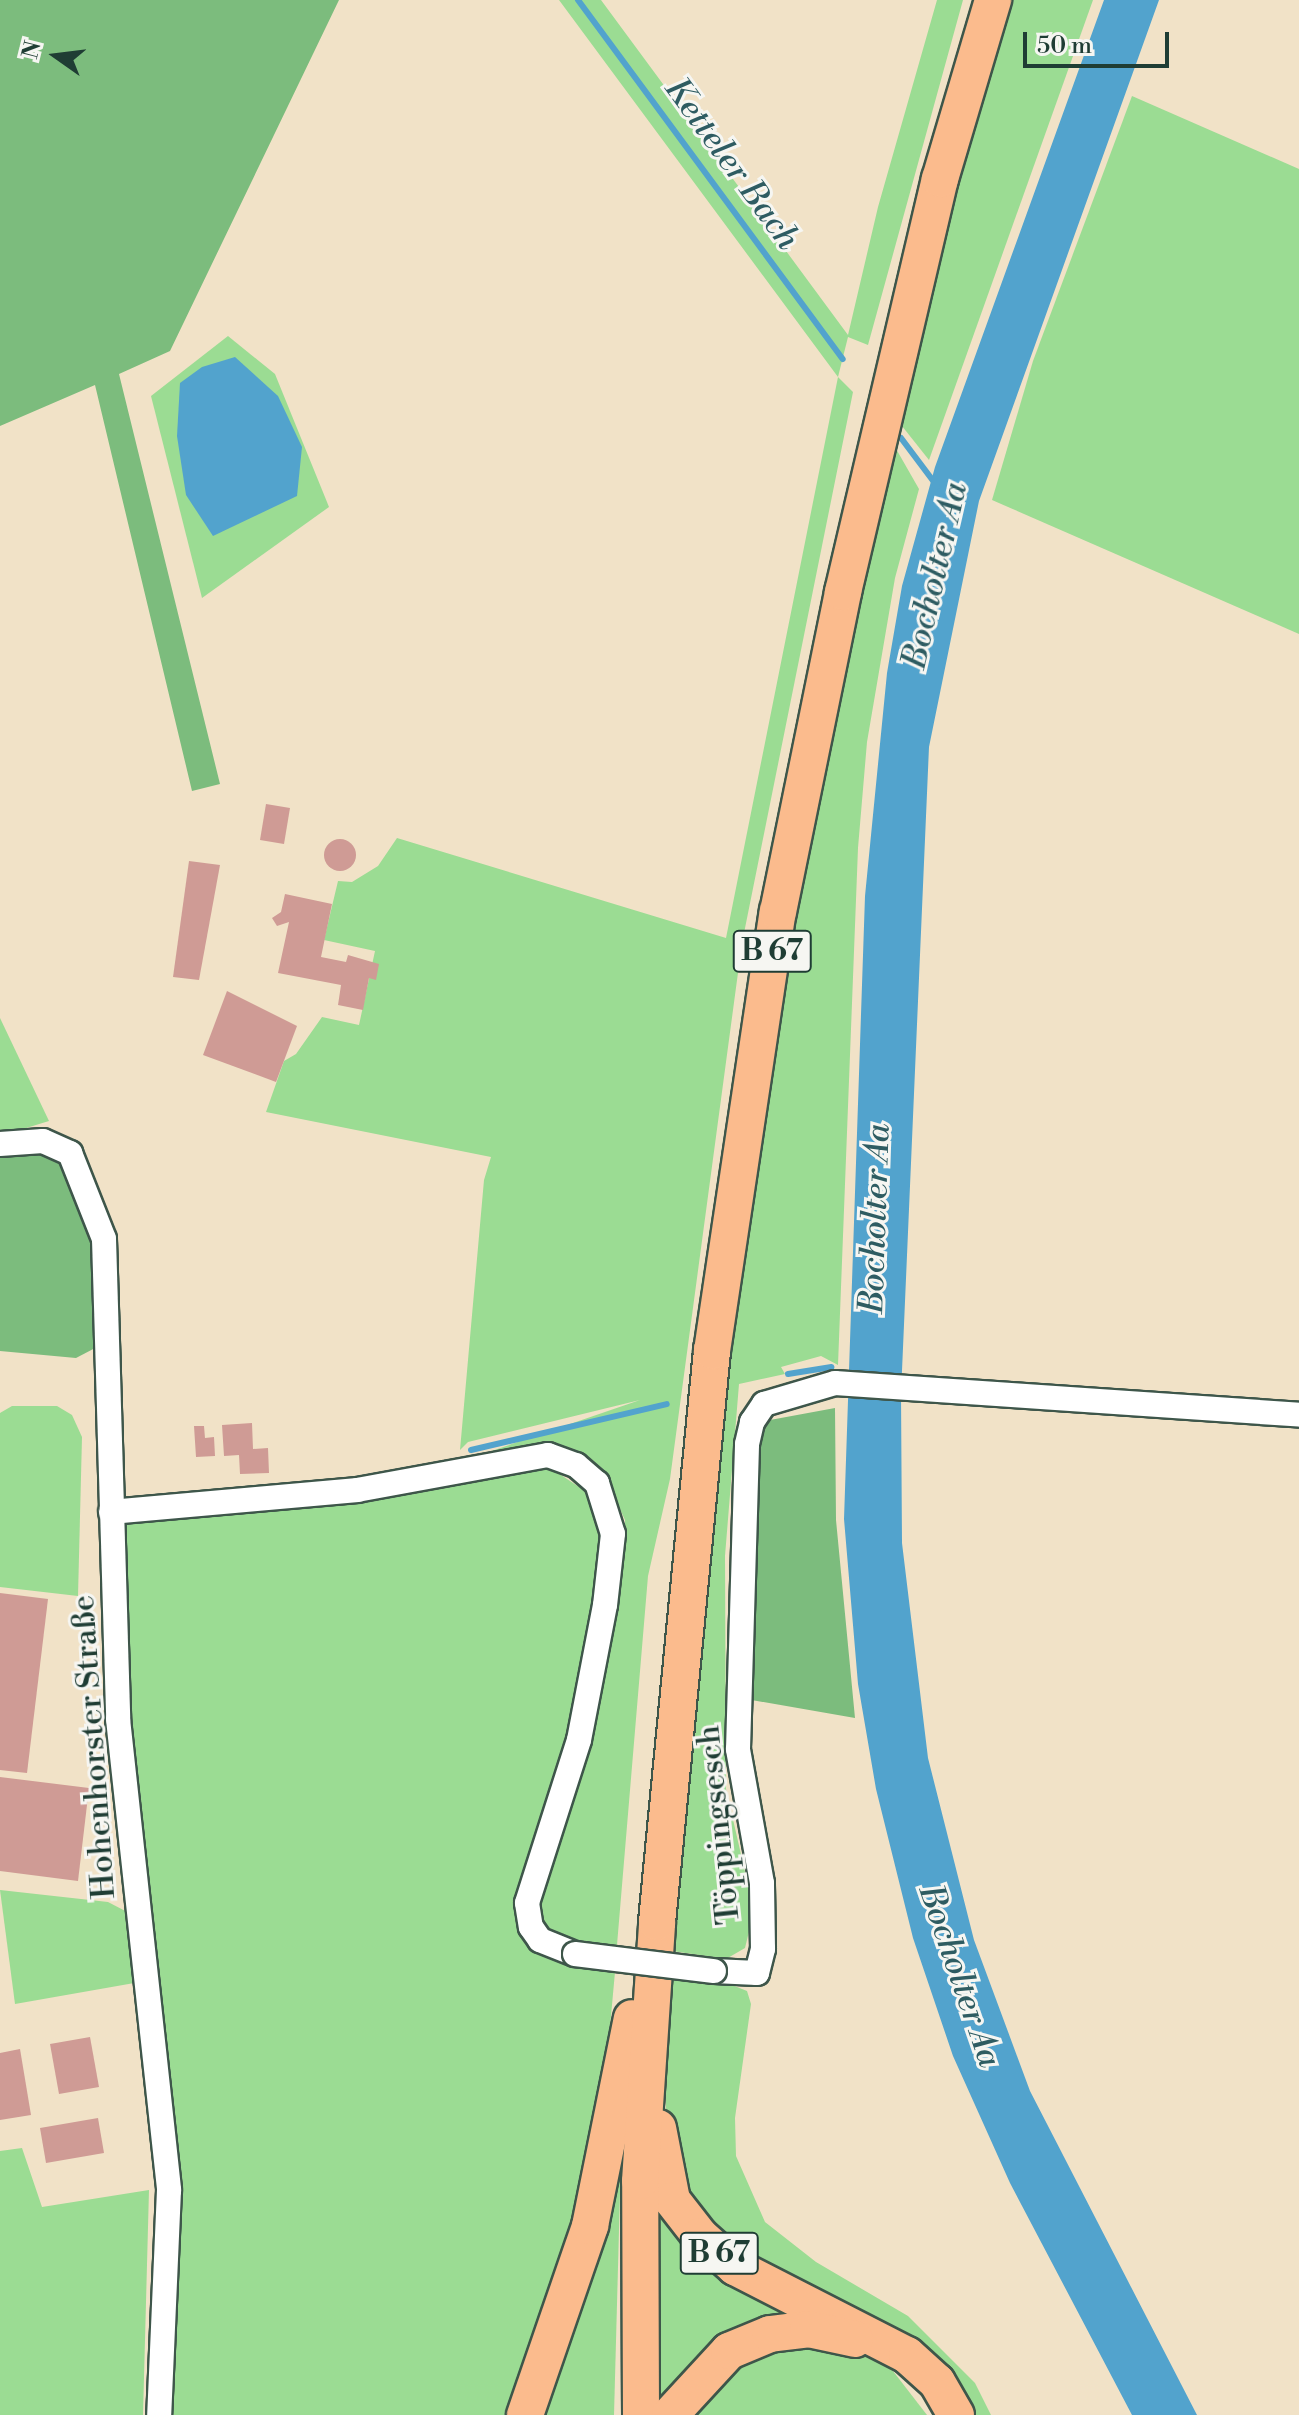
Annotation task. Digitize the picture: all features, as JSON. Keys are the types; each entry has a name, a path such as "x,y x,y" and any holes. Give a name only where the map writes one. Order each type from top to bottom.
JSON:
{"highway":[{"name":"B 67","path":"626,2415 627,2181 653,1741 678,1506 762,910 841,538 927,175 977,0"},
{"name":"B 67","path":"641,2415 640,2181 657,1922 712,1351 778,912 843,592 940,179 993,0"},
{"name":"B 67","path":"657,1922 657,2120 672,2200 700,2236 735,2267 907,2355 937,2382 956,2415"},
{"name":"B 67","path":"525,2415 590,2226 639,1985"},
{"path":"670,2415 729,2351 770,2334 808,2329 843,2334 879,2349 917,2377 944,2415"}],"street":[{"name":"Hohenhorster Straße","path":"0,1144 43,1141 70,1153 94,1202 104,1239 118,1719 169,2190 159,2415"},
{"name":"Töppingsesch","path":"111,1512 357,1490 548,1455 576,1465 597,1483 613,1534 605,1605 579,1740 527,1903 531,1927 540,1940 575,1954 714,1971 757,1973 763,1949 762,1883 738,1749 752,1422 764,1404 835,1383 1299,1415"}],"green space":[{"path":"0,0 339,0 170,351 119,374 220,784 192,791 95,385 0,426"},
{"path":"559,0 601,0 848,335 878,207 937,0 963,0 868,345 848,337 838,377"},
{"path":"1003,0 1093,0 929,460 898,421"},
{"path":"1132,96 1299,169 1299,634 992,500 1033,361"},
{"path":"228,336 275,374 329,507 202,598 151,396"},
{"path":"838,377 853,392 742,943 670,1479 648,1576 617,1945 560,1940 539,1925 534,1900 602,1675 625,1555 625,1520 607,1481 574,1453 474,1457 640,1400 468,1442 460,1450 484,1180 491,1157 266,1112 284,1061 296,1054 322,1017 359,1025 375,951 324,940 338,881 352,882 378,866 397,838 726,938"},
{"path":"891,440 919,489 895,578 867,742 858,848 838,1365 821,1356 781,1367 785,1374 739,1384 725,1556 726,1789 754,1911 745,1948 726,1959 672,1951 702,1551 771,1027"},
{"path":"0,1018 49,1121 0,1136"},
{"path":"24,1145 66,1165 91,1213 99,1346 76,1358 0,1351 0,1150"},
{"path":"12,1406 57,1406 72,1415 82,1437 78,1596 0,1587 0,1413"},
{"path":"835,1408 836,1520 855,1718 746,1699 760,1435 770,1420"},
{"path":"552,1469 591,1495 601,1521 602,1552 582,1685 546,1819 516,1894 516,1915 521,1934 537,1952 615,1972 607,2060 582,2200 509,2415 172,2415 178,2247 173,2108 131,1755 123,1519"},
{"path":"0,1890 108,1902 133,1915 140,1982 15,2004"},
{"path":"668,1976 715,1984 717,1979 747,1991 751,2004 735,2118 736,2156 765,2222 816,2262 908,2316 975,2383 991,2415 964,2415 700,2228 665,2149"},
{"path":"22,2148 42,2207 149,2190 143,2415 0,2415 0,2151"},
{"path":"621,2156 614,2415 536,2415"},
{"path":"659,2187 788,2305 798,2323 662,2415 645,2363"},
{"path":"852,2343 886,2362 927,2415 681,2415 757,2348"}],"water":[{"name":"Bocholter Aa","path":"1104,0 1159,0 979,501 929,747 901,1394 902,1543 928,1758 974,1940 1030,2091 1197,2415 1132,2415 1010,2183 953,2056 913,1938 876,1789 858,1684 844,1519 865,896 887,673 902,586 935,467"},
{"path":"235,357 278,396 302,447 297,496 213,536 186,495 177,436 180,383 202,367"}],"building":[{"path":"266,804 290,808 284,844 260,840"},
{"path":"340,839 351,844 356,855 351,866 340,871 329,866 324,855 329,844"},
{"path":"189,861 220,865 199,980 173,977"},
{"path":"285,894 332,904 321,957 346,962 348,955 379,964 376,980 369,978 363,1010 338,1005 341,985 278,973 289,922 277,926 272,918 281,912"},
{"path":"227,991 297,1026 276,1082 203,1055"},
{"path":"252,1423 253,1449 268,1448 269,1473 240,1474 239,1455 224,1456 222,1425"},
{"path":"194,1426 204,1426 205,1438 214,1437 215,1456 196,1457"},
{"path":"0,1593 48,1599 27,1773 0,1770"},
{"path":"0,1777 89,1788 78,1881 0,1871"},
{"path":"90,2037 99,2087 59,2094 50,2044"},
{"path":"20,2049 31,2115 0,2120 0,2053"},
{"path":"98,2118 104,2153 46,2163 40,2128"}],"waterway":[{"name":"Ketteler Bach","path":"578,0 843,359"},
{"name":"Bocholter Aa","path":"901,438 937,486"},
{"path":"788,1374 831,1367"},
{"path":"471,1450 667,1404"}]}
